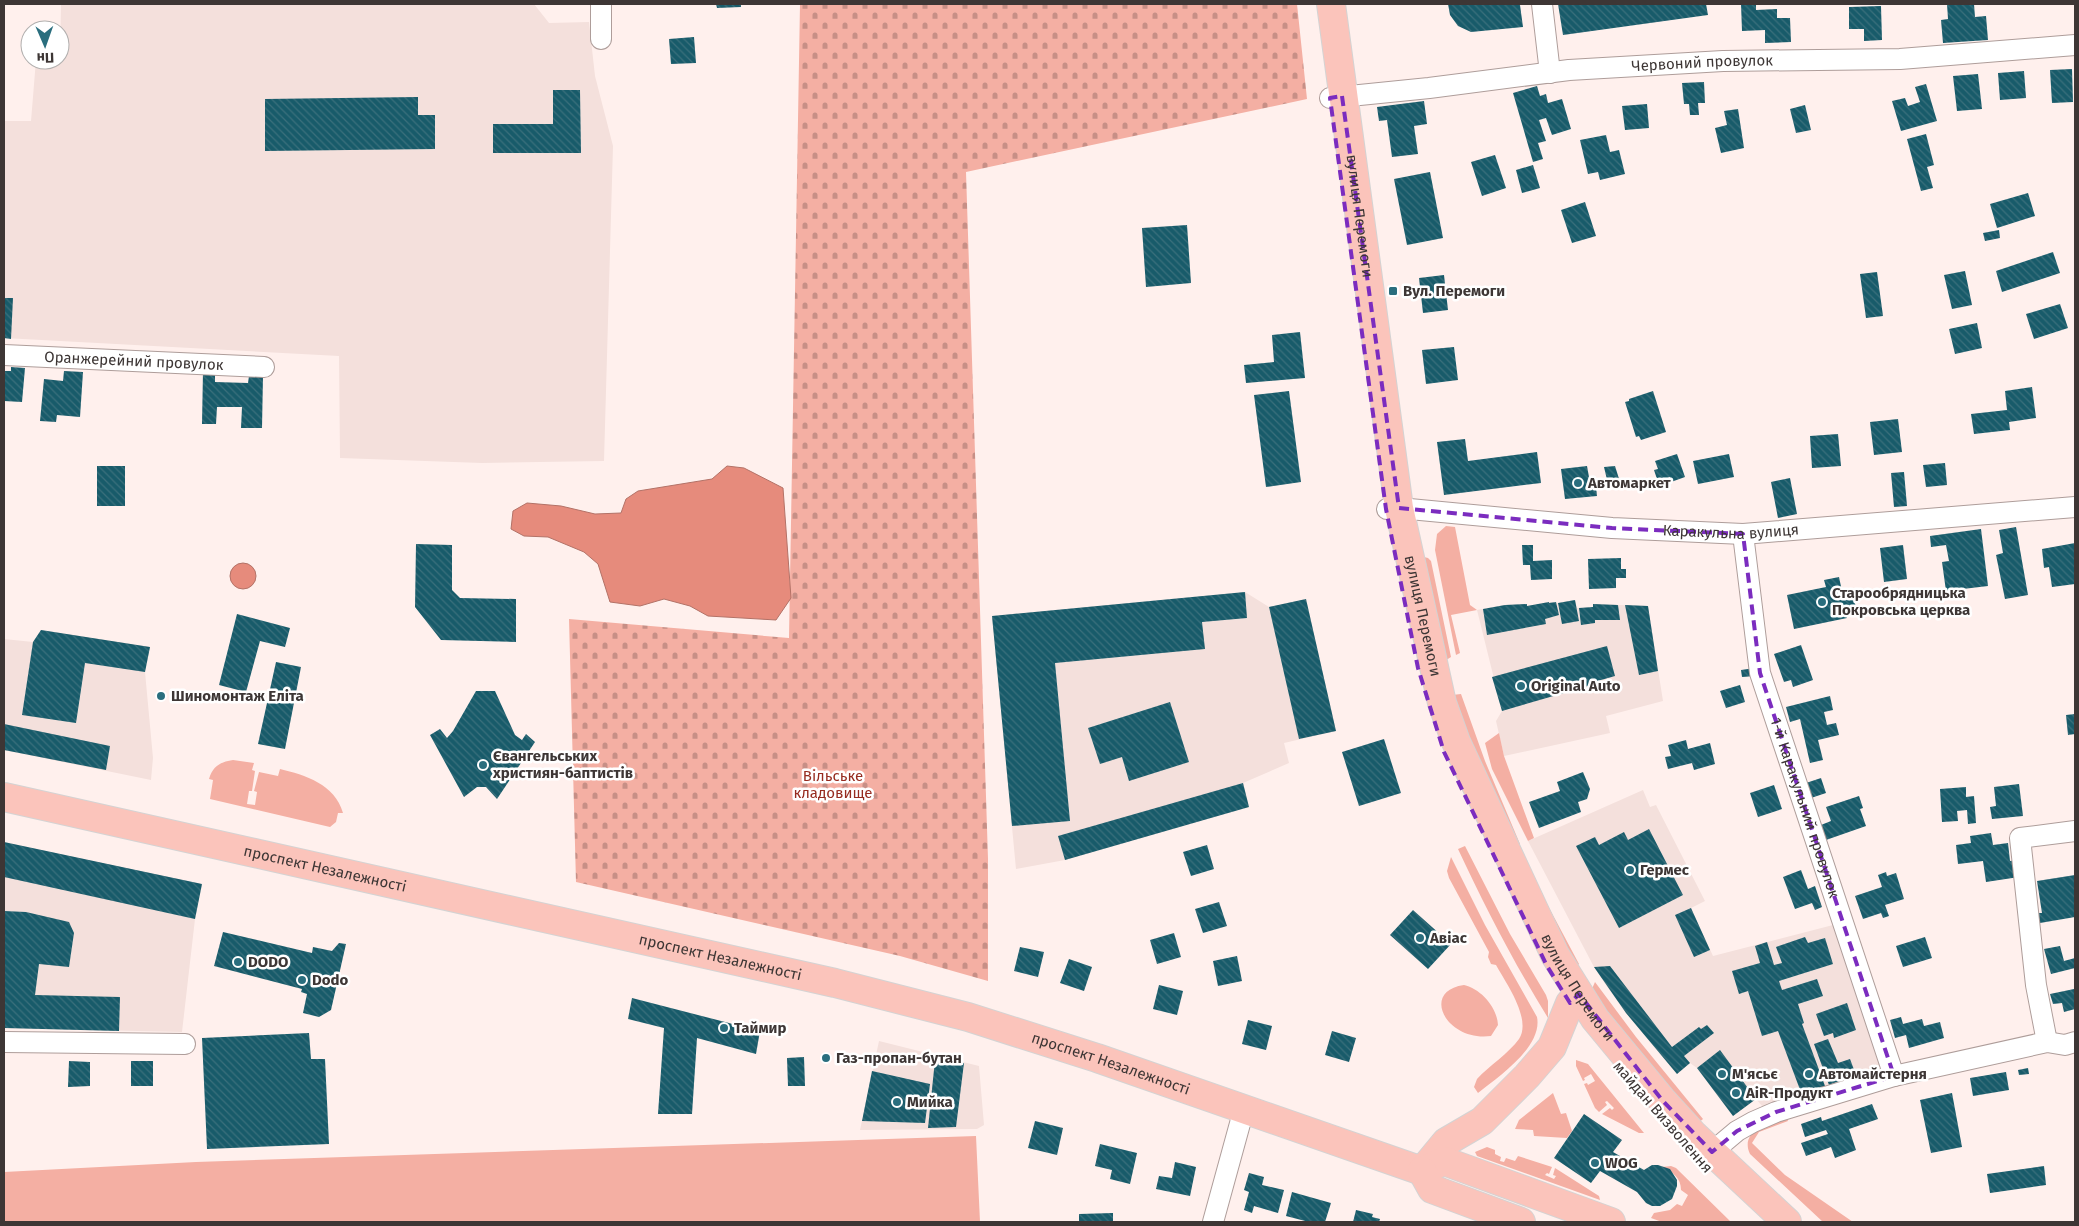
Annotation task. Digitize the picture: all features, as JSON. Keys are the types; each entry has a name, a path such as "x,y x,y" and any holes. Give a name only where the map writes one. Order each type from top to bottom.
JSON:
{"main road":[{"name":"вулиця Перемоги","path":"1319,4 1336,97 1392,508 1442,703 1456,742 1575,999 1595,1019 1656,1093 1712,1152"},
{"name":"вулиця Перемоги","path":"1331,4 1336,97"},
{"name":"проспект Незалежності","path":"4,797 843,985 968,1016 1097,1058 1422,1171"},
{"path":"1422,1171 1446,1142 1482,1121 1552,1047 1575,999"},
{"name":"майдан Визволення","path":"1575,999 1584,1024 1696,1158 1765,1222"},
{"name":"майдан Визволення","path":"1712,1152 1786,1222"},
{"path":"1422,1171 1444,1161 1611,1222"},
{"path":"1422,1171 1432,1189 1521,1222"}],"street":[{"path":"601,4 601,39"},
{"path":"1542,4 1550,73"},
{"name":"Червоний провулок","path":"1336,97 1550,73 1723,61 1900,59 2075,44"},
{"name":"Оранжерейний провулок","path":"4,355 264,367"},
{"name":"Каракульна вулиця","path":"1392,508 1612,528 1743,534 2075,507"},
{"name":"1-й Каракульний провулок","path":"1743,534 1760,673 1894,1076"},
{"path":"2047,1042 2036,985 2020,838 2075,831"},
{"path":"4,1042 185,1044"},
{"path":"1712,1152 1737,1132 1753,1122 1776,1112 1894,1076 2047,1042 2065,1045 2075,1042"},
{"path":"1213,1222 1244,1109"}],"highlighted area":[{"path":"1342,96 1399,508 1612,528 1743,534 1760,673 1894,1076 1776,1112 1737,1131 1712,1152 1662,1100 1579,994 1570,1003 1547,966 1444,752 1418,668 1386,509 1330,98"}],"shaded area":[{"path":"61,4 534,4 549,23 589,22 595,76 613,146 604,461 482,463 340,458 339,356 4,338 4,121 31,121 35,70 70,70 70,20 61,20"},
{"path":"727,466 744,468 783,488 791,598 776,620 708,616 690,606 664,599 640,606 610,602 598,564 584,552 548,537 524,536 511,529 513,511 527,503 561,506 595,514 621,513 626,499 638,491 712,479"},
{"path":"243,563 252,567 256,576 252,585 243,589 234,585 230,576 234,567"},
{"path":"1245,592 1269,607 1306,599 1336,731 1284,743 1289,763 1243,783 1249,807 1065,860 1016,869 992,616"},
{"path":"1575,600 1577,608 1593,607 1593,604 1648,606 1663,701 1606,716 1610,733 1504,756 1496,721 1502,711 1477,610 1505,605 1527,604 1527,606"},
{"path":"41,630 150,647 145,672 153,758 151,780 4,750 4,639 33,642"},
{"path":"1643,790 1650,807 1656,805 1705,901 1691,908 1713,956 1833,925 1881,1066 1763,1107 1756,1099 1733,1116 1697,1068 1690,1063 1677,1074 1626,1013 1594,967 1528,841"},
{"path":"4,842 202,884 195,919 182,1032 4,1028"},
{"path":"879,1041 979,1066 984,1125 977,1129 860,1130"}],"green space":[{"name":"Вільське кладовище","path":"800,4 1297,4 1307,99 966,172 988,859 988,981 900,956 576,882 569,619 789,638"},
{"path":"1446,526 1455,527 1470,605 1477,610 1451,615 1460,653 1456,655 1435,550 1437,534"},
{"path":"1420,556 1431,561 1451,657 1443,662"},
{"path":"1461,694 1485,761 1520,844 1512,847 1452,695"},
{"path":"1499,733 1504,756 1534,838 1528,841 1492,769 1485,743"},
{"path":"233,760 254,763 252,770 255,771 252,791 249,791 247,804 255,805 257,792 254,791 259,772 278,776 280,769 318,782 333,795 343,813 338,813 336,822 330,827 210,799 213,780 209,779 213,771 221,763"},
{"path":"1465,846 1510,934 1546,995 1548,1018 1512,956 1468,871 1458,849"},
{"path":"1451,857 1485,925 1537,1017 1537,1028 1526,1050 1507,1070 1478,1093 1474,1087 1477,1079 1519,1039 1522,1031 1522,1022 1511,991 1496,965 1491,964 1488,957 1489,952 1449,878 1447,871"},
{"path":"1530,872 1579,964 1576,967"},
{"path":"1595,982 1636,1037 1703,1119 1697,1124 1591,991"},
{"path":"1464,985 1482,995 1495,1012 1498,1025 1491,1036 1475,1036 1462,1031 1451,1024 1444,1015 1441,1005 1443,996 1451,989"},
{"path":"1576,1060 1588,1064 1644,1133 1639,1133 1602,1114 1610,1108 1612,1110 1614,1108 1607,1101 1605,1102 1607,1105 1599,1112 1595,1108 1584,1084 1587,1083 1588,1085 1595,1081 1591,1074 1584,1078 1585,1080 1583,1081 1576,1066"},
{"path":"1553,1093 1561,1114 1566,1113 1572,1131 1567,1138 1534,1136 1533,1130 1515,1129 1519,1120"},
{"path":"1787,1118 1788,1121 1759,1132 1752,1143 1785,1175 1853,1222 1823,1222 1750,1154 1748,1146 1752,1134 1758,1129"},
{"path":"976,1136 980,1222 4,1222 4,1172 196,1162"},
{"path":"1487,1147 1495,1150 1495,1154 1501,1157 1500,1161 1504,1162 1506,1158 1515,1161 1518,1156 1552,1167 1549,1174 1545,1175 1554,1179 1556,1176 1553,1175 1555,1168 1599,1196 1600,1200 1477,1156 1475,1152"},
{"path":"1671,1166 1676,1168 1731,1222 1662,1222 1651,1218 1654,1213 1670,1210 1677,1204 1682,1206 1688,1195 1681,1190 1680,1182 1676,1176 1662,1167"}],"building":[{"path":"716,4 741,4 741,7 717,8"},
{"path":"1448,4 1520,5 1523,27 1471,32 1458,26 1450,15"},
{"path":"1558,4 1706,4 1708,15 1563,35"},
{"path":"1741,4 1756,4 1756,10 1777,9 1777,18 1790,18 1791,42 1765,43 1765,30 1742,31"},
{"path":"1947,4 1974,4 1975,17 1986,16 1988,40 1943,43 1941,20 1948,19"},
{"path":"1881,6 1882,40 1864,41 1864,29 1849,29 1849,7"},
{"path":"694,37 696,63 671,64 669,39"},
{"path":"2072,69 2073,102 2052,103 2050,70"},
{"path":"2024,71 2026,98 2000,100 1998,73"},
{"path":"1978,74 1982,109 1957,111 1953,76"},
{"path":"1704,82 1705,103 1698,103 1699,115 1690,115 1689,104 1684,104 1682,83"},
{"path":"1926,84 1937,121 1901,131 1892,101 1905,98 1908,106 1920,102 1915,87"},
{"path":"1537,86 1540,96 1546,94 1548,103 1562,99 1571,129 1552,135 1546,118 1539,120 1546,141 1538,143 1543,159 1533,162 1513,93"},
{"path":"553,90 580,90 581,153 493,153 493,124 553,124"},
{"path":"418,97 418,115 435,115 435,149 265,151 265,99"},
{"path":"1424,101 1427,124 1414,126 1418,154 1392,157 1387,120 1379,121 1377,107"},
{"path":"1647,104 1649,128 1625,130 1622,106"},
{"path":"1805,105 1811,130 1796,133 1790,109"},
{"path":"1738,109 1744,148 1721,153 1715,128 1727,125 1724,111"},
{"path":"1926,134 1934,165 1927,167 1933,188 1921,191 1907,139"},
{"path":"1606,135 1610,152 1619,150 1625,174 1600,180 1598,172 1588,174 1580,140"},
{"path":"1495,155 1506,188 1482,196 1471,162"},
{"path":"1533,165 1540,188 1522,193 1516,170"},
{"path":"1430,172 1443,238 1407,245 1394,179"},
{"path":"2028,193 2035,216 1997,228 1990,204"},
{"path":"1585,202 1596,236 1572,243 1561,210"},
{"path":"1187,225 1191,283 1146,287 1142,228"},
{"path":"1999,230 2000,238 1985,241 1983,233"},
{"path":"2053,252 2060,273 2002,292 1996,271"},
{"path":"1965,271 1972,305 1952,309 1944,275"},
{"path":"1877,272 1883,316 1866,318 1860,274"},
{"path":"1444,275 1448,310 1423,313 1419,278"},
{"path":"4,298 13,298 11,339 4,338"},
{"path":"2060,304 2068,328 2034,339 2026,314"},
{"path":"1977,323 1982,348 1955,354 1949,329"},
{"path":"1300,332 1305,378 1246,383 1244,365 1274,362 1272,335"},
{"path":"1454,347 1458,380 1426,384 1422,350"},
{"path":"11,367 25,368 22,402 4,401 4,371 11,371"},
{"path":"64,371 83,372 80,417 57,415 56,422 40,421 44,379 63,381"},
{"path":"203,371 215,371 215,382 248,383 249,376 263,376 262,428 241,428 242,407 217,407 216,424 202,424"},
{"path":"2032,387 2036,418 2009,422 2010,430 1974,434 1971,414 2007,410 2005,391"},
{"path":"1289,391 1301,482 1266,487 1254,395"},
{"path":"1653,391 1666,432 1641,440 1639,436 1636,437 1625,402"},
{"path":"1898,419 1902,452 1874,455 1870,422"},
{"path":"1838,434 1841,466 1812,468 1810,436"},
{"path":"1465,439 1468,461 1537,452 1541,483 1444,495 1437,442"},
{"path":"1677,454 1685,477 1671,482 1670,477 1658,482 1654,470 1658,469 1655,461"},
{"path":"1729,454 1734,477 1698,484 1693,461"},
{"path":"1945,463 1947,485 1926,487 1923,465"},
{"path":"97,466 125,466 125,506 97,506"},
{"path":"1587,466 1589,477 1595,477 1597,496 1565,499 1561,469"},
{"path":"1615,466 1620,482 1608,484 1604,467"},
{"path":"1904,472 1907,506 1894,507 1891,473"},
{"path":"1790,478 1797,514 1778,518 1771,482"},
{"path":"2016,527 2028,595 2005,599 1996,555 2003,553 1999,530"},
{"path":"1981,529 1988,586 1946,591 1942,562 1949,561 1946,545 1931,547 1930,536"},
{"path":"2075,543 2075,584 2052,587 2049,567 2044,568 2042,549"},
{"path":"416,544 452,545 452,590 460,598 516,599 516,642 441,640 415,607"},
{"path":"1522,545 1533,545 1533,561 1552,560 1552,579 1531,580 1530,565 1523,565"},
{"path":"1903,545 1907,579 1884,582 1880,548"},
{"path":"1621,558 1621,569 1626,569 1626,578 1616,578 1616,588 1589,589 1588,559"},
{"name":"Старообрядницька Покровська церква","path":"1839,577 1843,596 1853,594 1856,608 1846,610 1847,618 1794,629 1787,595 1826,587 1824,580"},
{"path":"1245,592 1247,618 1202,622 1205,649 1055,663 1070,821 1012,826 992,616"},
{"path":"1306,599 1336,731 1299,739 1269,607"},
{"path":"1575,600 1579,621 1562,624 1558,603"},
{"path":"1556,602 1559,615 1545,619 1546,624 1487,635 1483,609 1505,605 1527,604 1527,606"},
{"path":"1593,604 1618,605 1620,620 1595,620 1595,623 1581,625 1579,608 1593,607"},
{"path":"1625,605 1648,606 1658,671 1639,675"},
{"path":"237,614 290,628 285,647 260,641 246,692 219,685"},
{"path":"41,630 150,647 145,672 85,663 76,723 22,715 33,642"},
{"path":"1801,645 1813,680 1793,687 1791,680 1784,682 1774,654"},
{"path":"1607,646 1615,676 1594,682 1595,684 1502,711 1492,677"},
{"path":"276,662 301,667 285,749 258,744"},
{"path":"1755,668 1756,676 1742,677 1741,670"},
{"path":"1740,685 1745,702 1726,708 1720,691"},
{"name":"Євангельських християн-баптистів","path":"476,691 495,691 515,735 522,740 526,734 535,742 497,799 486,787 477,787 464,797 430,735 440,729 447,738"},
{"path":"1830,696 1833,710 1824,712 1827,725 1836,723 1839,735 1818,740 1823,760 1810,763 1800,719 1790,722 1786,707"},
{"path":"1170,702 1189,762 1129,781 1122,757 1100,764 1088,728"},
{"path":"2075,714 2075,734 2068,735 2066,715"},
{"path":"4,724 110,746 106,770 4,750"},
{"path":"1384,739 1401,793 1359,806 1342,752"},
{"path":"1686,740 1688,749 1710,743 1715,764 1694,770 1692,763 1668,769 1665,757 1671,756 1668,745"},
{"path":"1583,772 1590,789 1587,799 1578,802 1581,812 1539,828 1529,802 1560,791 1557,782"},
{"path":"1821,778 1826,793 1811,798 1806,783"},
{"path":"1243,783 1249,807 1065,860 1058,836"},
{"path":"2019,784 2023,816 1992,819 1990,807 1996,806 1994,787"},
{"path":"1774,785 1782,809 1758,817 1750,793"},
{"path":"1966,787 1966,797 1974,796 1976,823 1968,824 1967,810 1957,811 1958,821 1942,822 1940,789"},
{"path":"1859,796 1863,808 1860,809 1866,826 1826,840 1821,825 1831,821 1826,807"},
{"name":"Гермес","path":"1649,829 1683,895 1619,928 1576,846 1595,837 1599,845 1624,832 1628,840"},
{"path":"1991,833 1993,845 2008,843 2010,861 2017,860 2019,877 1986,882 1983,861 1958,864 1956,845 1971,843 1970,836"},
{"path":"4,842 202,884 195,919 4,877"},
{"path":"1207,845 1214,869 1191,876 1183,852"},
{"path":"1801,870 1808,889 1815,886 1822,907 1815,910 1812,903 1795,909 1783,877"},
{"path":"1886,872 1887,876 1896,873 1904,899 1885,905 1889,916 1883,918 1881,913 1863,919 1855,896 1882,887 1878,875"},
{"path":"2075,875 2075,917 2040,923 2038,913 2042,913 2037,881"},
{"path":"1219,902 1227,926 1203,933 1195,909"},
{"path":"1691,908 1710,950 1694,957 1675,915"},
{"path":"1413,910 1451,944 1428,969 1390,935"},
{"path":"4,911 26,912 69,922 74,933 69,967 39,964 35,995 120,997 119,1031 4,1028"},
{"name":"Dodo","path":"223,932 312,953 313,947 332,951 339,943 346,944 331,1010 319,1017 303,1013 307,994 301,992 302,989 214,966"},
{"path":"1174,933 1181,957 1157,964 1150,940"},
{"path":"1805,937 1808,943 1825,938 1833,964 1779,981 1782,990 1817,979 1823,996 1798,1004 1804,1023 1802,1024 1825,1086 1802,1095 1778,1031 1762,1036 1748,991 1739,994 1732,971 1760,963 1755,946 1767,942 1774,965 1782,963 1776,947"},
{"path":"1925,937 1932,958 1903,967 1896,946"},
{"path":"2060,946 2064,961 2075,958 2075,968 2051,974 2044,949"},
{"path":"1020,947 1044,952 1038,977 1014,971"},
{"path":"1237,956 1242,981 1218,986 1213,961"},
{"path":"1069,959 1092,967 1084,991 1060,983"},
{"path":"1610,966 1672,1047 1699,1027 1701,1029 1707,1025 1714,1033 1684,1056 1690,1063 1677,1074 1626,1013 1594,967"},
{"path":"1159,985 1183,991 1177,1015 1153,1009"},
{"path":"2074,989 2075,1009 2064,1012 2062,1003 2053,1004 2050,994"},
{"path":"632,998 760,1031 756,1054 697,1038 692,1114 658,1114 664,1028 628,1019"},
{"path":"1847,1003 1856,1030 1834,1038 1833,1033 1824,1036 1816,1014"},
{"path":"1901,1017 1903,1024 1922,1019 1924,1026 1940,1022 1944,1038 1909,1048 1906,1035 1895,1038 1890,1020"},
{"path":"1248,1020 1272,1026 1266,1050 1242,1044"},
{"path":"1332,1031 1356,1038 1349,1062 1325,1055"},
{"path":"309,1033 311,1059 325,1059 329,1144 207,1149 202,1038"},
{"path":"1828,1039 1838,1063 1850,1059 1856,1075 1829,1085 1814,1044"},
{"path":"1720,1050 1756,1099 1733,1116 1697,1068"},
{"path":"804,1057 805,1086 788,1086 787,1058"},
{"path":"935,1060 964,1063 956,1127 928,1128"},
{"path":"69,1061 90,1062 90,1086 68,1087"},
{"path":"131,1061 153,1061 153,1086 131,1086"},
{"path":"2028,1068 2029,1074 2019,1075 2018,1070"},
{"name":"Мийка","path":"872,1071 930,1084 925,1123 862,1121"},
{"path":"2006,1072 2009,1090 1973,1096 1970,1078"},
{"path":"1952,1093 1962,1147 1931,1153 1920,1100"},
{"path":"1872,1104 1878,1119 1849,1129 1856,1150 1835,1158 1831,1147 1806,1156 1801,1143 1828,1134 1826,1130 1805,1137 1801,1124 1821,1117 1822,1121"},
{"path":"1584,1114 1622,1140 1613,1152 1644,1170 1652,1165 1670,1169 1677,1180 1677,1186 1672,1199 1660,1206 1652,1206 1646,1203 1637,1192 1600,1171 1591,1183 1554,1158"},
{"path":"1035,1121 1063,1128 1057,1155 1028,1148"},
{"path":"1100,1144 1137,1153 1130,1184 1110,1179 1112,1170 1095,1166"},
{"path":"1175,1162 1196,1167 1190,1196 1156,1189 1159,1176 1172,1178"},
{"path":"2044,1166 2046,1185 1990,1193 1987,1174"},
{"path":"1249,1173 1264,1177 1262,1185 1284,1190 1278,1213 1254,1206 1252,1213 1244,1210 1249,1192 1244,1190"},
{"path":"1292,1192 1331,1203 1325,1222 1309,1222 1286,1216"},
{"path":"1356,1210 1373,1214 1372,1217 1380,1219 1379,1222 1353,1222"},
{"path":"1113,1213 1113,1222 1079,1222 1079,1214"}],"place":[{"name":"Вул. Перемоги","path":"1393,291"},
{"name":"Автомаркет","path":"1578,483"},
{"name":"Старообрядницька Покровська церква","path":"1822,602"},
{"name":"Original Auto","path":"1521,686"},
{"name":"Шиномонтаж Еліта","path":"161,696"},
{"name":"Євангельських християн-баптистів","path":"483,765"},
{"name":"Гермес","path":"1630,870"},
{"name":"Авіас","path":"1420,938"},
{"name":"DODO","path":"238,962"},
{"name":"Dodo","path":"302,980"},
{"name":"Таймир","path":"724,1028"},
{"name":"Газ-пропан-бутан","path":"826,1058"},
{"name":"М'ясьє","path":"1722,1074"},
{"name":"Автомайстерня","path":"1809,1074"},
{"name":"AiR-Продукт","path":"1736,1093"},
{"name":"Мийка","path":"897,1102"},
{"name":"WOG","path":"1595,1163"}]}
